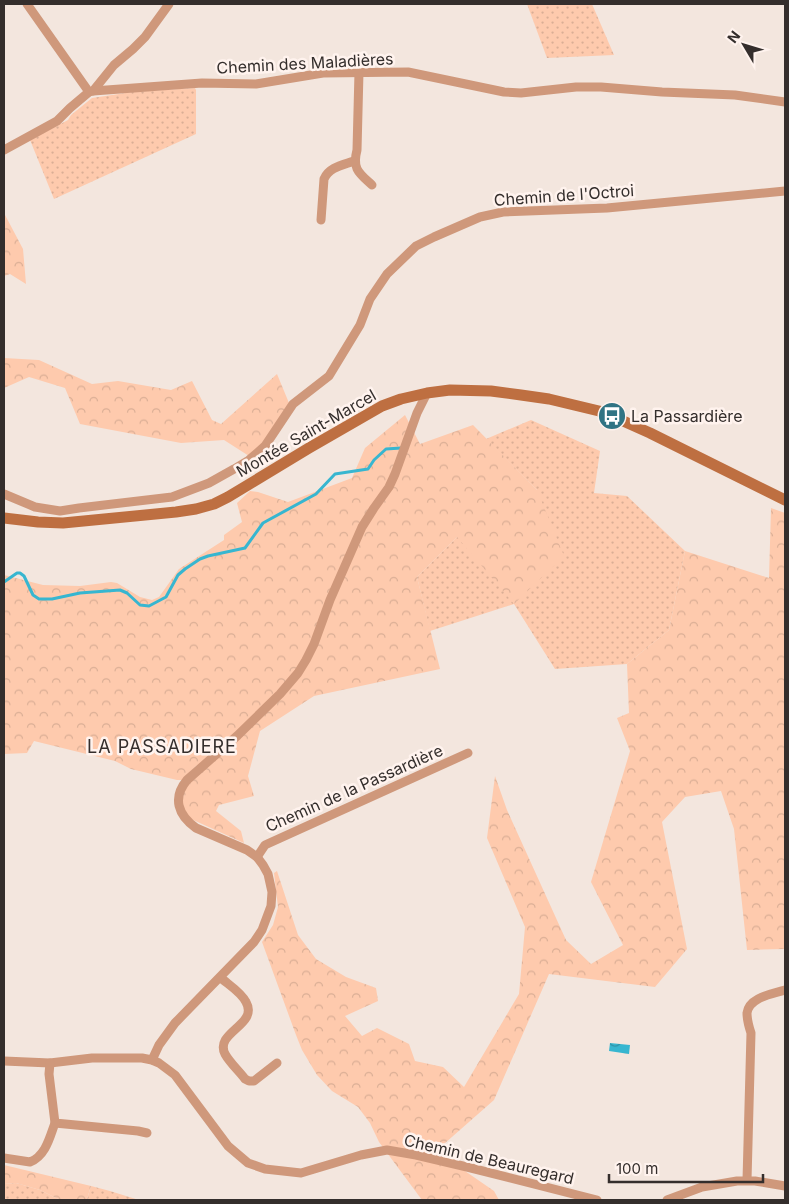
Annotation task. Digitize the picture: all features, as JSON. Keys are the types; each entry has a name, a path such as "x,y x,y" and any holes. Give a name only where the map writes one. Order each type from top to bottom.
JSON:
{"main road":[{"name":"Montée Saint-Marcel","path":"4,518 38,522 62,517 176,512 214,504 252,484 309,448 382,406 401,399 450,390 491,391 549,399 599,411 650,433 785,500"}],"street":[{"path":"27,4 91,92"},
{"path":"4,150 57,121 91,92 114,65 145,37 169,4"},
{"path":"359,72 357,150 354,161 358,172 372,185"},
{"name":"Chemin des Maladières","path":"91,92 202,83 256,84 323,73 408,72 504,92 521,93 576,87 601,87 735,95 785,102"},
{"path":"321,220 326,174 331,170 354,161"},
{"name":"Chemin de l'Octroi","path":"4,494 34,508 62,517 79,508 172,497 209,483 249,460 265,446 293,404 334,369 360,325 370,299 387,274 416,246 434,236 480,218 503,212 607,208 785,191"},
{"name":"Chemin de la Passardière","path":"152,1060 159,1045 175,1023 221,978 254,942 262,930 271,906 272,892 268,874 257,857 247,850 196,828 184,818 178,802 183,785 280,694 298,673 314,644 330,600 362,527 389,487 395,474 416,413 427,393"},
{"name":"Chemin de la Passardière","path":"257,857 265,845 468,753"},
{"path":"221,978 243,997 249,1010 244,1022 227,1037 223,1049 225,1055 245,1079 249,1081 254,1081 278,1062"},
{"path":"747,1180 751,1033 747,1015 750,1005 754,1001 785,990"},
{"name":"Chemin de Beauregard","path":"4,1061 50,1062 100,1058 152,1060 175,1075 228,1146 248,1163 265,1168 301,1173 362,1155 387,1150 467,1166 597,1200"},
{"path":"4,1158 30,1162 41,1155 45,1148 55,1122 49,1074 50,1062"},
{"path":"55,1122 147,1133"},
{"path":"668,1200 702,1187 747,1180 785,1186"}],"green space":[{"path":"527,4 592,4 614,55 547,58"},
{"path":"195,88 196,134 54,199 30,140 68,120 71,115 92,98 132,92"},
{"path":"4,213 23,249 26,284 10,274 4,276"},
{"path":"4,358 39,360 92,384 118,381 171,390 192,381 212,420 221,424 277,374 289,403 264,442 249,456 224,440 181,443 80,424 65,388 29,377 4,388"},
{"path":"405,415 420,444 473,425 537,490 564,556 514,604 457,537 417,577 440,669 314,696 260,731 248,776 254,796 219,805 216,811 241,831 244,843 191,819 183,811 183,797 186,785 197,765 182,780 177,780 131,769 115,761 34,741 27,753 4,754 4,575 43,585 80,586 117,583 140,597 152,600 159,597 179,569 224,540 224,535 242,522 237,503 250,491 288,502 352,478 365,448"},
{"path":"531,420 600,451 594,493 627,496 685,551 669,630 627,664 555,669 514,604 430,631 417,577 457,537 537,490 486,439"},
{"path":"771,508 785,513 785,953 784,949 747,950 734,829 721,791 685,797 662,822 687,949 655,987 549,974 494,1100 436,1151 494,1191 499,1200 422,1200 379,1142 370,1123 358,1107 332,1091 317,1075 302,1050 262,942 273,925 278,907 274,873 277,871 298,935 316,959 346,977 376,988 378,1001 345,1016 362,1036 377,1028 409,1044 415,1061 443,1067 464,1087 519,994 525,927 487,838 495,776 507,810 566,940 591,964 623,945 591,882 630,751 617,718 629,713 627,664 669,630 685,551 769,578"},
{"path":"4,1165 91,1186 87,1199 60,1200 40,1190 16,1183 4,1184"},
{"path":"16,1183 40,1190 60,1200 4,1200 4,1184"},
{"path":"91,1186 110,1191 139,1200 85,1200"}],"water":[{"path":"610,1043 630,1045 629,1054 609,1051"}],"waterway":[{"path":"4,582 20,573 24,576 33,595 39,599 120,590 127,593 140,605 149,606 166,597 178,575 185,569 208,556 245,548 263,523 316,494 335,474 368,469 374,460 386,449 401,448"}],"place":[{"name":"La Passardière","path":"612,416"}],"district":[{"name":"LA PASSADIERE","path":"162,747"}]}
